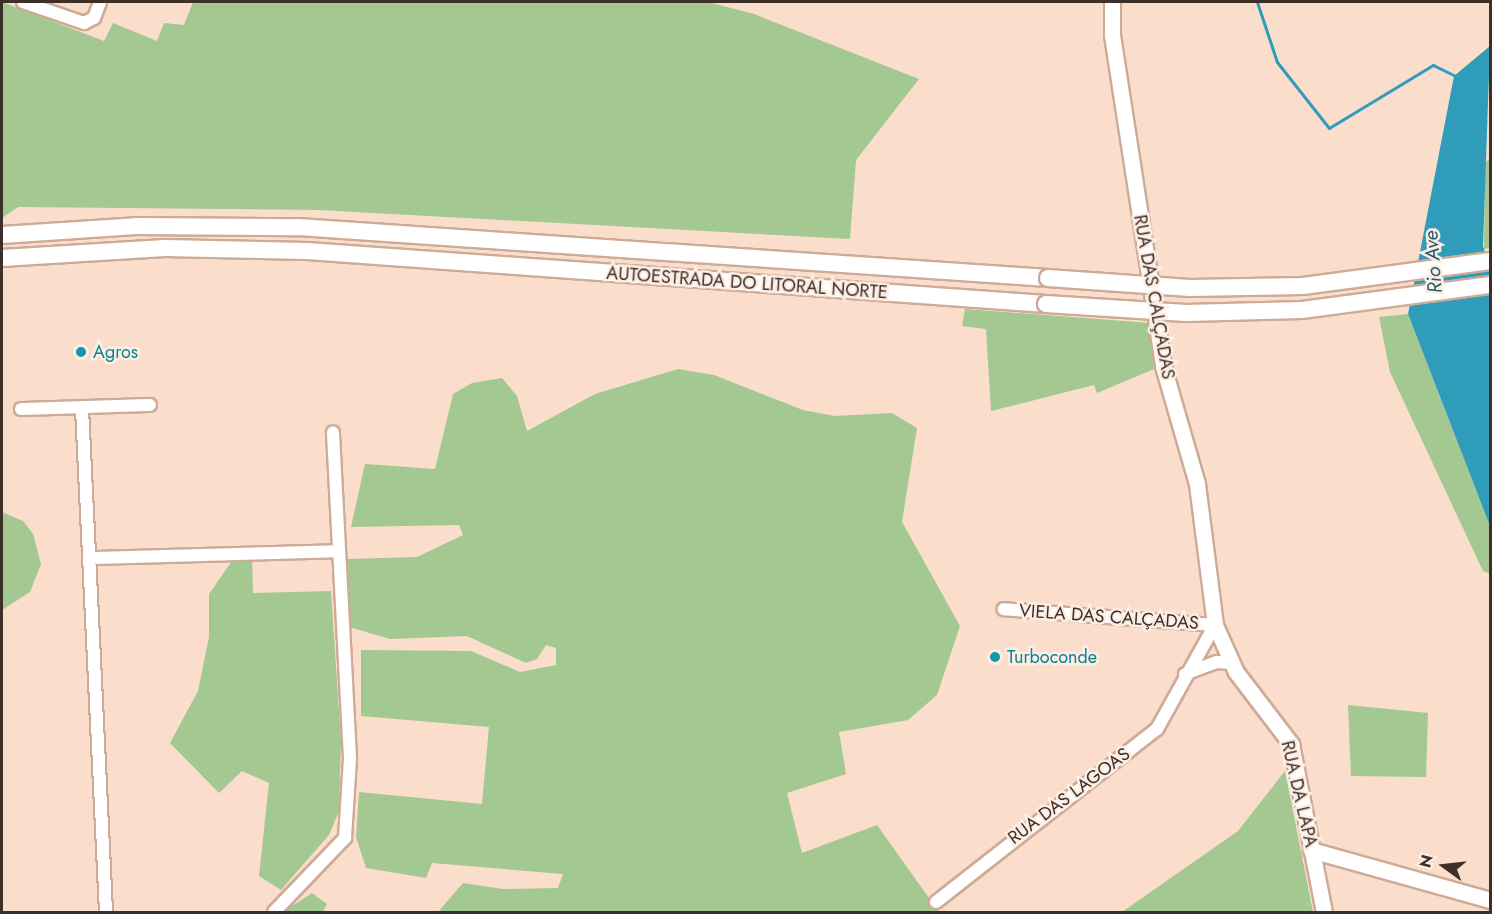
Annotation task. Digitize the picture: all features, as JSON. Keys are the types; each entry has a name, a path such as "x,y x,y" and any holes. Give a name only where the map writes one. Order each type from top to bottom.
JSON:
{"highway":[{"name":"AUTOESTRADA DO LITORAL NORTE","path":"2,235 136,226 298,227 1190,288 1303,286 1491,261"},
{"name":"AUTOESTRADA DO LITORAL NORTE","path":"2,258 59,253 307,252 1186,313 1302,310 1491,285"},
{"path":"2,269 54,262 59,253"}],"main road":[{"name":"RUA DAS CALÇADAS","path":"1112,2 1112,35 1163,366 1197,484 1215,625"},
{"name":"RUA DA LAPA","path":"1215,625 1232,663 1291,744 1324,912"},
{"path":"1311,850 1491,900"}],"street":[{"path":"23,2 84,23 94,18 100,2"},
{"path":"21,410 150,405"},
{"path":"82,408 92,558 106,912"},
{"path":"274,912 345,838 350,758 333,432"},
{"path":"92,558 339,551"},
{"name":"VIELA DAS CALÇADAS","path":"1004,609 1215,625"},
{"name":"RUA DAS LAGOAS","path":"936,902 1157,729 1184,675 1215,625"},
{"path":"1184,675 1216,662 1232,663"}],"green space":[{"path":"2,2 104,41 113,23 157,41 164,23 184,25 193,2 708,2 754,14 919,79 856,160 850,239 319,210 18,207 2,218"},
{"path":"1490,158 1490,248 1484,249 1485,163"},
{"path":"965,309 1150,323 1154,369 1097,393 1094,385 991,411 986,329 962,326"},
{"path":"1408,314 1490,526 1490,574 1483,571 1390,372 1379,317"},
{"path":"678,369 714,375 803,410 835,416 892,413 917,428 902,522 960,626 937,695 908,720 839,732 846,774 787,793 802,853 877,825 939,912 438,912 463,883 503,889 558,888 563,874 432,863 426,878 366,868 356,837 359,792 482,804 489,727 361,716 361,650 471,651 520,672 556,665 556,648 546,645 537,659 526,663 467,636 390,639 349,627 347,559 417,557 463,535 459,525 351,527 365,464 435,469 453,394 472,383 502,378 517,396 527,431 595,394"},
{"path":"2,512 23,521 33,534 41,564 30,592 2,610"},
{"path":"252,560 253,593 331,591 341,741 339,811 329,835 281,890 259,876 269,783 242,771 219,793 170,743 198,691 209,637 209,594 232,561"},
{"path":"1348,705 1428,713 1426,777 1351,776"},
{"path":"1285,771 1313,912 1122,912 1238,831"},
{"path":"312,893 327,904 323,912 283,912"}],"water":[{"name":"Rio Ave","path":"1490,46 1483,246 1490,267 1490,526 1408,314 1454,76"}],"waterway":[{"path":"1257,2 1277,62 1329,128 1433,65 1458,77"}],"place":[{"name":"Agros","path":"81,352"},
{"name":"Turboconde","path":"995,657"}]}
